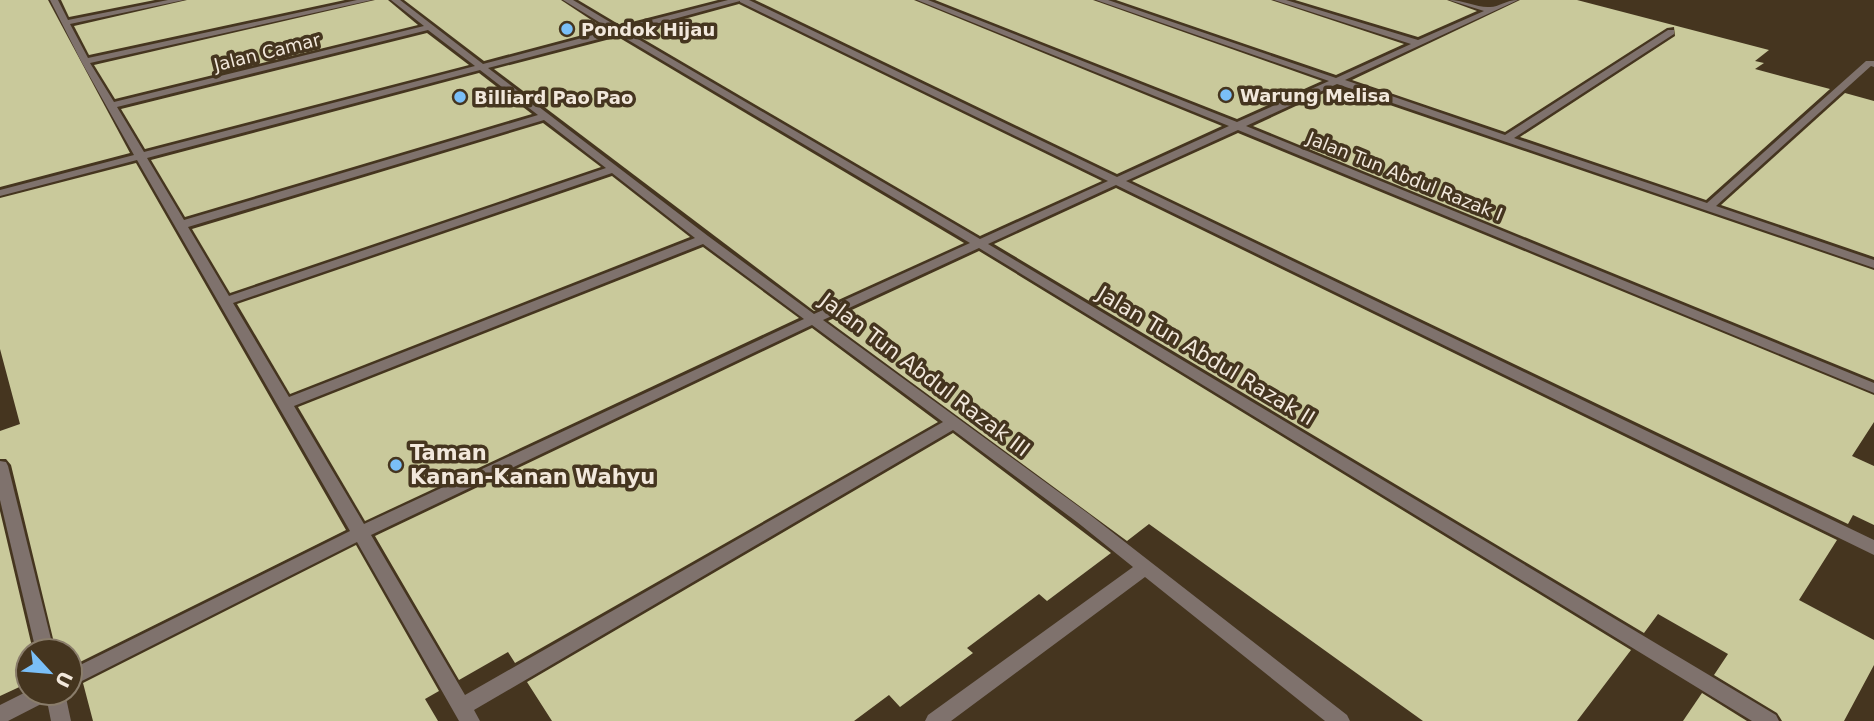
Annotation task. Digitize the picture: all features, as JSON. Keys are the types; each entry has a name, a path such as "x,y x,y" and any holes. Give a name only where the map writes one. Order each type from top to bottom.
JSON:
{"street":[{"path":"54,0 85,61 466,714 953,423"},
{"path":"64,23 180,0"},
{"path":"85,61 368,0"},
{"name":"Jalan Tun Abdul Razak III","path":"395,0 704,239 814,318 1146,568 1340,721"},
{"name":"Jalan Tun Abdul Razak II","path":"566,0 980,244 1769,721"},
{"path":"0,193 737,0"},
{"path":"743,0 1874,548"},
{"name":"Jalan Tun Abdul Razak I","path":"920,0 1238,126 1874,388"},
{"path":"1100,0 1874,264"},
{"path":"1278,0 1418,43"},
{"path":"1453,0 1490,10"},
{"path":"84,672 362,532 814,318 1514,0"},
{"name":"Jalan Camar","path":"111,106 430,27"},
{"path":"1507,138 1671,32"},
{"path":"1709,207 1872,61"},
{"path":"181,225 547,116"},
{"path":"225,302 615,169"},
{"path":"284,404 704,239"},
{"path":"0,466 42,637"},
{"path":"934,721 1146,568"},
{"path":"0,715 16,707"}],"building":[{"path":"0,0 48,0 130,153 0,187"},
{"path":"61,0 155,0 69,17"},
{"path":"187,0 345,0 89,55 74,26"},
{"path":"375,0 388,0 418,25 115,99 94,65"},
{"path":"404,0 561,0 605,29 484,61"},
{"path":"578,0 718,0 620,25"},
{"path":"755,0 914,0 1222,126 1117,174"},
{"path":"935,0 1093,0 1322,81 1237,119"},
{"path":"1116,0 1271,0 1404,44 1336,75"},
{"path":"1295,0 1447,0 1477,11 1418,37"},
{"path":"1520,0 1577,0 1769,50 1755,61 1764,63 1755,69 1830,89 1706,200 1520,137 1675,36 1674,27 1667,28 1505,132 1352,80"},
{"path":"739,4 1102,181 980,236 633,33"},
{"path":"427,33 469,65 145,149 121,109"},
{"path":"618,37 964,243 814,311 494,69"},
{"path":"479,73 532,114 185,217 151,160"},
{"path":"1337,87 1874,270 1874,380 1253,126"},
{"path":"1845,93 1874,101 1874,257 1721,205"},
{"path":"543,123 601,167 230,293 192,229"},
{"path":"1238,133 1874,395 1874,422 1852,456 1874,466 1874,525 1853,515 1848,524 1132,181"},
{"path":"136,163 346,530 84,660 84,637 53,637 11,465 6,459 0,459 0,431 20,424 0,349 0,198"},
{"path":"612,176 690,237 290,394 237,304"},
{"path":"1116,188 1837,540 1799,600 1874,640 1874,665 1844,721 1782,721 1777,713 1714,675 1728,654 1658,614 1644,633 994,244"},
{"path":"703,247 799,318 365,521 298,407"},
{"path":"979,251 1631,650 1577,721 1423,721 1149,524 1127,541 828,321"},
{"path":"812,328 938,422 515,663 508,652 459,680 375,536"},
{"path":"953,433 1111,553 1047,601 1039,594 967,648 973,653 900,707 889,695 854,721 552,721 527,682"},
{"path":"0,511 30,637 14,637 14,690 0,696"},
{"path":"356,545 439,691 425,699 438,721 93,721 84,682"},
{"path":"1702,693 1747,721 1683,721"}],"place":[{"name":"Pondok Hijau","path":"567,29"},
{"name":"Warung Melisa","path":"1226,95"},
{"name":"Billiard Pao Pao","path":"460,97"},
{"name":"Taman Kanan-Kanan Wahyu","path":"396,465"}]}
